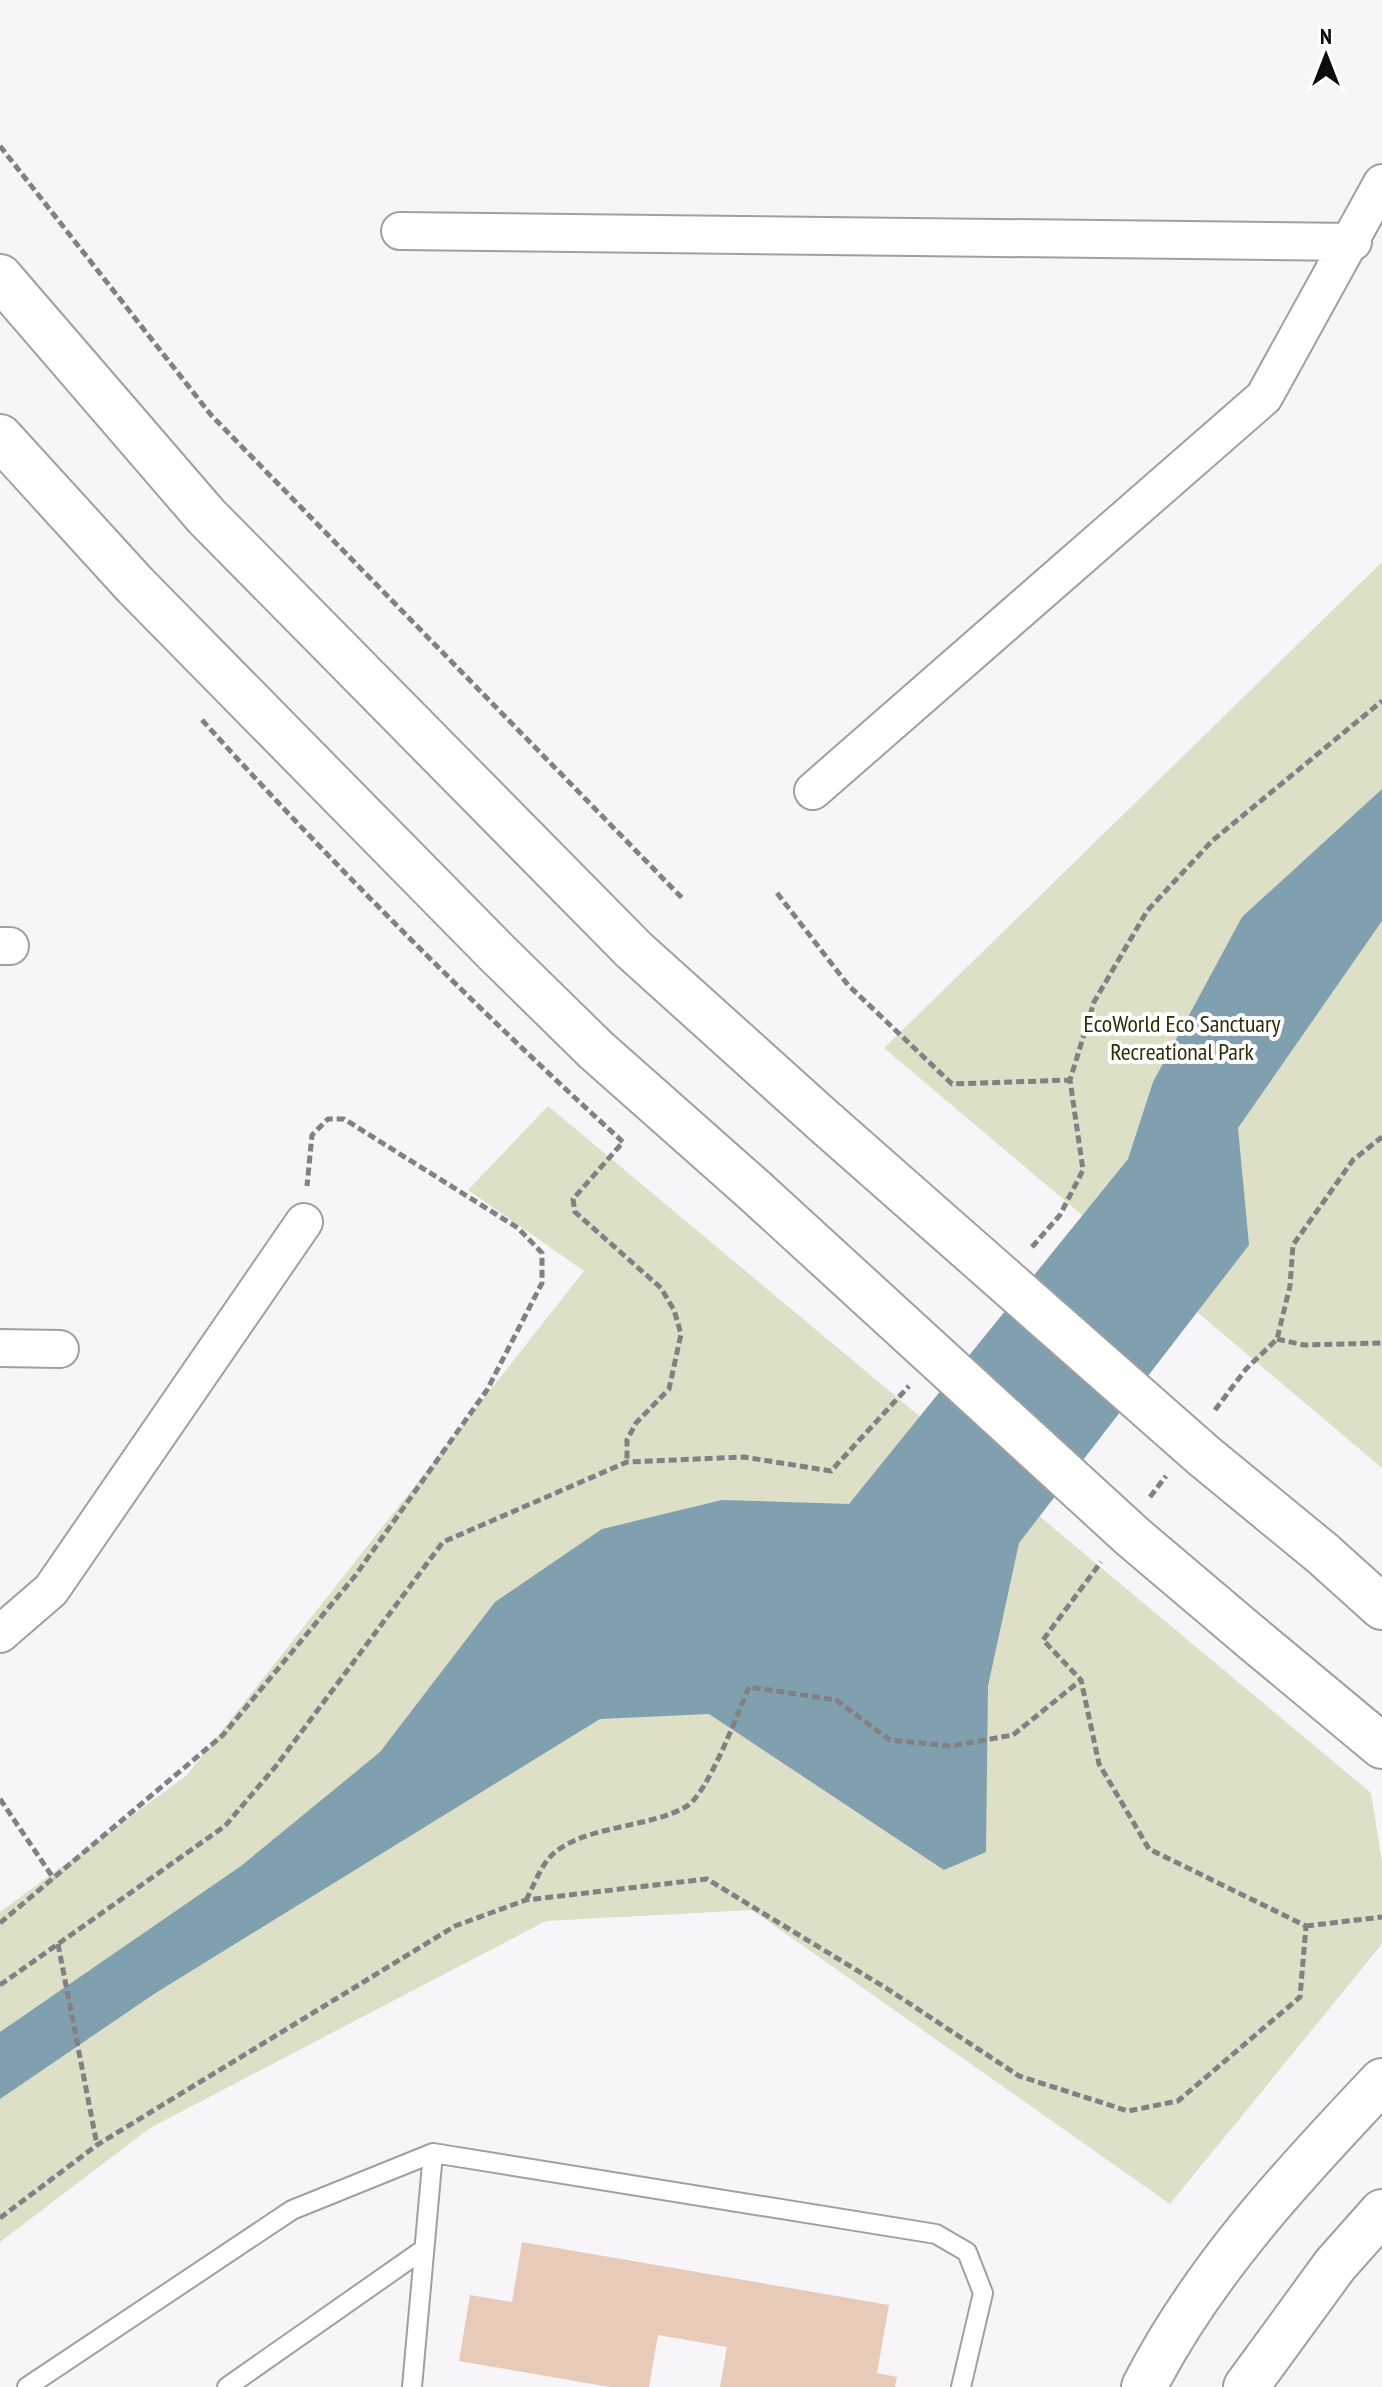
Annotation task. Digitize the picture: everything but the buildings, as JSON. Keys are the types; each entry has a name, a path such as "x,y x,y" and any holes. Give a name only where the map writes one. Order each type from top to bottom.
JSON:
{"main road":[{"path":"0,277 206,516 634,950 1204,1456 1382,1607"},
{"path":"0,437 135,585 596,1050 754,1190 1133,1537 1382,1746"},
{"path":"1144,2387 1167,2342 1275,2195 1382,2081"},
{"path":"1246,2387 1335,2265 1382,2212"}],"street":[{"path":"813,791 1264,397 1353,242 1382,183"},
{"path":"400,231 1353,242"},
{"path":"0,1634 51,1590 304,1222"},
{"path":"0,1348 60,1349"}],"lane":[{"path":"412,2387 433,2153"},
{"path":"27,2387 292,2210 433,2153 936,2234 967,2252 983,2293 961,2387"},
{"path":"227,2387 424,2249"}],"path":[{"path":"0,146 211,415 684,900"},
{"path":"1029,1250 1060,1215 1083,1170 1070,1080 1094,1002 1147,911 1212,841 1382,701"},
{"path":"200,717 284,810 560,1084 623,1142 573,1199 575,1212 661,1288 674,1310 681,1334 669,1389 636,1423 627,1440 627,1462"},
{"path":"777,893 848,985 952,1084 1070,1080"},
{"path":"0,1923 223,1735 355,1576 487,1390 542,1283 542,1253 518,1228 344,1119 328,1119 312,1135 304,1222"},
{"path":"1209,1418 1246,1369 1277,1339 1290,1286 1293,1245 1353,1160 1382,1137"},
{"path":"1277,1339 1304,1345 1382,1343"},
{"path":"0,1985 225,1826 276,1766 443,1542 627,1462 744,1457 831,1471 917,1377"},
{"path":"1144,1505 1172,1468"},
{"path":"1107,1554 1043,1640 1081,1680 1099,1764 1149,1849 1306,1926 1382,1917"},
{"path":"526,1900 550,1857 583,1838 646,1822 689,1805 711,1772 749,1687 836,1700 890,1740 951,1746 1013,1735 1081,1680"},
{"path":"0,1799 54,1879"},
{"path":"0,2218 97,2145 455,1926 526,1900 707,1879 886,1988 1019,2076 1128,2111 1178,2101 1300,1997 1306,1926"},
{"path":"58,1944 97,2145"}],"green space":[{"name":"EcoWorld Eco Sanctuary Recreational Park","path":"1382,562 1382,1468 884,1048"},
{"path":"548,1106 1371,1793 1382,1862 1382,1944 1170,2204 752,1910 546,1921 150,2128 0,2242 0,1912 187,1775 584,1271 468,1190"}],"water":[{"path":"1382,789 1382,921 1238,1128 1249,1245 1019,1543 988,1686 986,1852 944,1870 709,1714 600,1719 154,1994 0,2099 0,2032 241,1866 380,1752 495,1602 602,1529 722,1500 849,1504 1128,1159 1153,1082 1242,917"}]}
